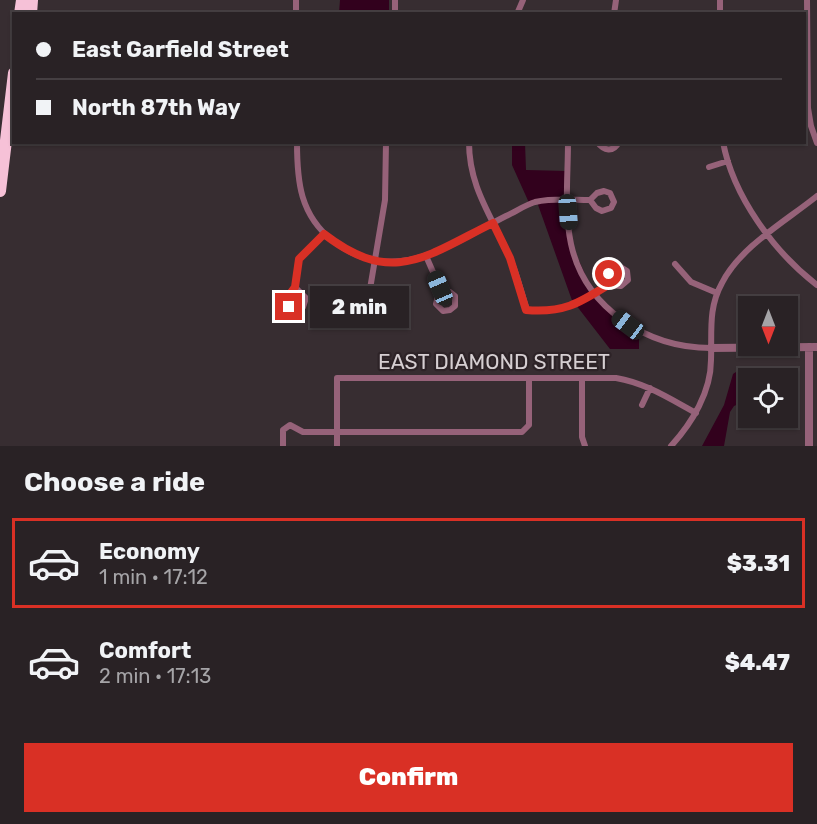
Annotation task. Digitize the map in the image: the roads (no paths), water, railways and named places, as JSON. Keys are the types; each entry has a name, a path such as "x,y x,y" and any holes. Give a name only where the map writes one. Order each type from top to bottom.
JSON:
{"highway":[{"path":"0,191 12,90"},
{"path":"6,143 12,122"}],"street":[{"path":"807,0 808,108 817,143"},
{"path":"297,144 298,183 303,200 314,222 324,234 344,250 374,261 402,262 426,256 534,202 590,200"},
{"path":"370,289 385,200 386,144"},
{"path":"469,144 470,164 475,187 510,258 526,310 559,310 576,305 608,285"},
{"path":"568,144 569,232 574,256 594,294 628,325 652,337 680,345 711,348 813,347 809,446"},
{"path":"599,144 609,150 617,144"},
{"path":"724,144 745,202 797,268 817,285"},
{"path":"709,167 728,161"},
{"path":"671,446 696,413 708,380 712,361 710,321 717,293 725,277 736,262 817,196"},
{"path":"295,287 299,259 324,234"},
{"path":"426,256 440,288"},
{"path":"675,264 691,282 717,293"},
{"name":"EAST DIAMOND STREET","path":"337,432 337,378 616,378 633,381 650,388 696,413"},
{"path":"283,446 283,430 290,425 303,432 522,432 529,425 529,378"},
{"path":"582,378 582,437 585,446"},
{"path":"642,405 650,388"},
{"path":"337,432 337,446"}]}
